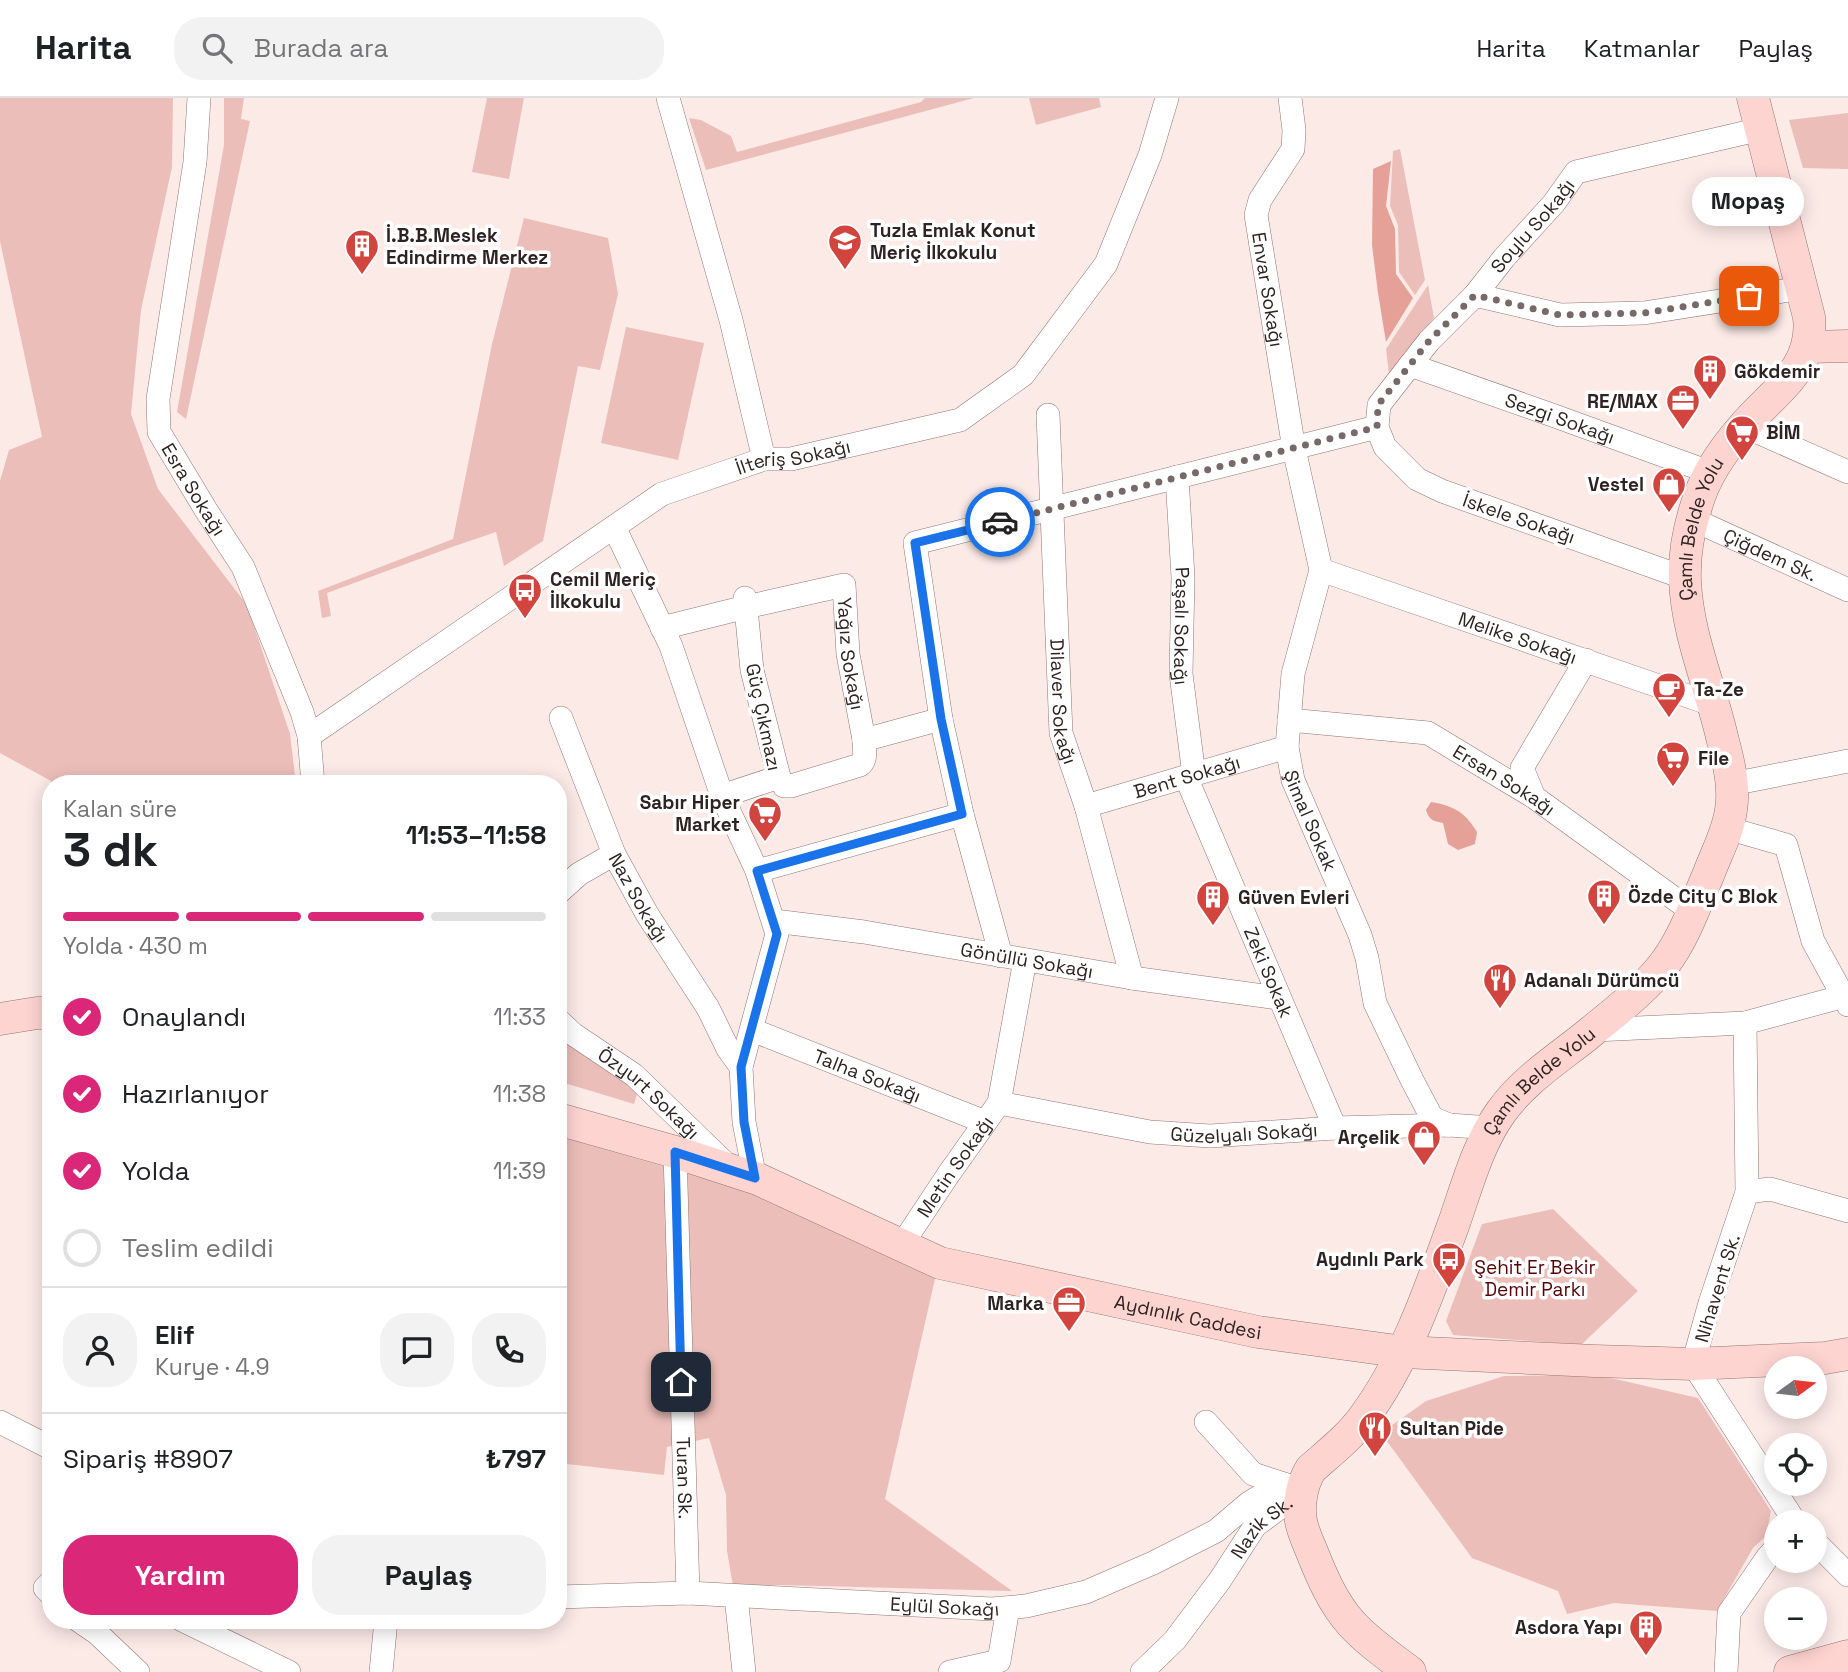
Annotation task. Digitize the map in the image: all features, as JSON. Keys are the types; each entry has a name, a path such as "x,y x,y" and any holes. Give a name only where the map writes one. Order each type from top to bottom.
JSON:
{"street":[{"name":"Esra Sokağı","path":"199,98 195,162 158,399 159,432 243,567 302,712 309,736 312,775"},
{"path":"668,98 731,320 764,459"},
{"name":"İlteriş Sokağı","path":"309,736 662,494 764,459 791,458 960,420 1023,375 1105,264 1150,155 1167,98"},
{"name":"Envar Sokağı","path":"1290,98 1294,130 1293,149 1260,200 1256,215 1294,449 1321,570"},
{"path":"1753,98 1809,317 1808,347 1848,346"},
{"name":"Soylu Sokağı","path":"1377,427 1378,405 1429,341 1475,295 1504,258 1554,203 1576,172 1761,128"},
{"path":"1475,295 1560,315 1630,314 1802,288"},
{"name":"Çamlı Belde Yolu","path":"1404,1352 1470,1176 1491,1128 1512,1098 1594,1030 1663,966 1693,912 1727,828 1732,805 1732,784 1690,619 1685,578 1692,519 1709,472 1744,426 1791,376 1808,347"},
{"name":"Sezgi Sokağı","path":"1410,365 1709,472"},
{"name":"Dilaver Sokağı","path":"1048,415 1062,733 1086,806 1132,978"},
{"path":"1744,426 1848,472"},
{"path":"1001,956 962,814 941,719 915,543 1377,427"},
{"name":"İskele Sokağı","path":"1377,427 1385,447 1417,479 1442,491 1685,578"},
{"name":"Paşalı Sokağı","path":"1177,477 1183,577 1181,674 1190,776"},
{"name":"Çiğdem Sk.","path":"1692,519 1848,590"},
{"path":"614,527 667,637 722,796 757,871 777,934 741,1067 745,1176"},
{"name":"Melike Sokağı","path":"1321,570 1714,705"},
{"name":"Şimal Sokak","path":"1321,570 1293,674 1287,747 1293,780 1360,935 1375,1003 1432,1118 1450,1125"},
{"name":"Yağız Sokağı","path":"745,603 844,585 848,654 864,740"},
{"path":"667,637 745,603"},
{"name":"Güç Çıkmazı","path":"722,796 779,777 752,670 745,603"},
{"path":"1534,797 1522,768 1586,660"},
{"name":"Naz Sokağı","path":"561,718 614,854 741,1067"},
{"path":"779,777 784,786 790,786 860,765 865,755 864,740 941,719"},
{"name":"Ersan Sokağı","path":"1289,720 1428,733 1534,797 1693,912"},
{"name":"Bent Sokağı","path":"1086,806 1287,747"},
{"path":"1732,784 1848,761"},
{"name":"Zeki Sokak","path":"1190,776 1279,998 1335,1128"},
{"path":"757,871 962,814"},
{"path":"1594,1030 1745,1023 1846,999 1813,941 1786,845 1727,828"},
{"path":"567,885 579,874 614,854"},
{"name":"Gönüllü Sokağı","path":"774,921 864,932 1132,978 1279,998"},
{"name":"Metin Sokağı","path":"901,1245 999,1103 1025,960"},
{"path":"0,1019 42,1013"},
{"name":"Nihavent Sk.","path":"1745,1023 1747,1192 1693,1364 1787,1510"},
{"name":"Özyurt Sokağı","path":"567,1028 634,1075 745,1176"},
{"name":"Talha Sokağı","path":"752,1030 985,1122"},
{"name":"Güzelyalı Sokağı","path":"999,1103 1150,1132 1210,1136 1335,1128 1450,1125 1491,1128"},
{"name":"Aydınlık Caddesi","path":"567,1122 675,1152 745,1176 940,1263 1258,1332 1404,1352 1693,1364 1847,1356"},
{"name":"Turan Sk.","path":"675,1152 688,1593"},
{"path":"1747,1192 1770,1189 1840,1208"},
{"name":"Nazik Sk.","path":"1142,1672 1175,1640 1220,1580 1255,1526 1303,1490 1311,1469 1363,1419 1404,1352"},
{"path":"0,1422 42,1443"},
{"path":"1206,1422 1253,1474 1303,1490 1300,1511 1302,1522 1320,1572 1335,1601 1352,1625 1410,1672"},
{"name":"Eylül Sokağı","path":"567,1597 688,1593 979,1609 1026,1606 1086,1592 1153,1563 1216,1531 1249,1503 1267,1492 1303,1490"},
{"path":"1827,1554 1848,1575"},
{"path":"1726,1672 1729,1613 1764,1562"},
{"path":"736,1596 744,1672"},
{"path":"950,1672 999,1661 1008,1608"},
{"path":"91,1629 138,1672"},
{"path":"201,1629 289,1672"},
{"path":"381,1672 385,1629"},
{"path":"1790,1672 1848,1656"}],"green space":[{"path":"0,98 173,98 172,167 141,310 131,414 158,489 247,605 290,734 295,775 42,776 0,753 0,481 9,450 42,437 0,241"},
{"path":"224,98 244,98 241,119 250,121 186,419 177,412 224,145"},
{"path":"487,98 524,98 509,179 472,172"},
{"path":"925,98 974,98 706,170 689,118 701,120 731,136 737,152 921,102"},
{"path":"1029,98 1099,98 1101,107 1036,125"},
{"path":"1848,113 1848,169 1803,168 1789,120"},
{"path":"1400,149 1425,280 1415,295 1399,272 1398,225 1390,206 1393,151"},
{"path":"524,218 608,238 618,294 600,370 578,366 543,541 504,566 496,532 452,547 327,593 331,616 322,618 318,591 453,539 492,344"},
{"path":"1428,285 1434,318 1389,374 1386,349"},
{"path":"626,327 704,343 678,460 601,443"},
{"path":"567,1036 638,1091 634,1104 567,1084"},
{"path":"567,1139 752,1192 935,1279 885,1499 1012,1591 733,1586 727,1551 726,1495 709,1438 667,1447 664,1475 567,1464"},
{"name":"Şehit Er Bekir Demir Parkı","path":"1553,1209 1638,1291 1581,1345 1453,1335 1446,1321 1482,1224"},
{"path":"1598,1375 1698,1398 1770,1510 1764,1510 1764,1538 1753,1548 1717,1611 1614,1603 1567,1614 1558,1591 1472,1558 1381,1433 1426,1401 1504,1376"}],"shaded area":[{"path":"1391,161 1386,206 1395,229 1396,274 1413,298 1386,342 1372,245 1373,169"},
{"path":"1431,802 1452,808 1468,819 1477,832 1475,844 1458,850 1448,844 1443,823 1432,820 1427,813"}],"way so far":[{"path":"1000,522 1377,427 1378,405 1429,341 1475,295 1560,315 1644,313 1749,296"}],"place":[{"name":"Tuzla Emlak Konut Meriç İlkokulu","path":"845,271"},
{"name":"İ.B.B.Meslek Edindirme Merkez","path":"362,276"},
{"name":"Mopaş","path":"1749,296"},
{"name":"Gökdemir","path":"1710,401"},
{"name":"RE/MAX","path":"1683,431"},
{"name":"BİM","path":"1742,462"},
{"name":"Vestel","path":"1669,514"},
{"name":"Cemil Meriç İlkokulu","path":"525,620"},
{"name":"Ta-Ze","path":"1669,719"},
{"name":"File","path":"1673,788"},
{"name":"Sabır Hiper Market","path":"765,843"},
{"name":"Özde City C Blok","path":"1604,926"},
{"name":"Güven Evleri","path":"1213,927"},
{"name":"Adanalı Dürümcü","path":"1500,1010"},
{"name":"Arçelik","path":"1424,1167"},
{"name":"Aydınlı Park","path":"1449,1289"},
{"name":"Marka","path":"1069,1333"},
{"name":"Sultan Pide","path":"1375,1458"},
{"name":"Asdora Yapı","path":"1646,1657"}],"route":[{"path":"681,1382 675,1152 755,1178 744,1122 741,1067 777,934 757,871 962,814 941,719 915,543 1000,522"}]}
